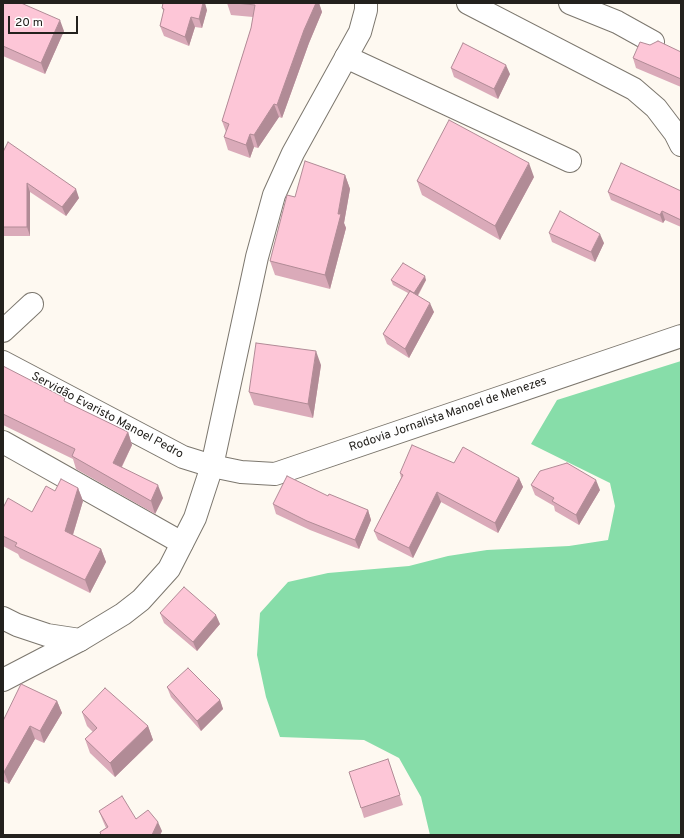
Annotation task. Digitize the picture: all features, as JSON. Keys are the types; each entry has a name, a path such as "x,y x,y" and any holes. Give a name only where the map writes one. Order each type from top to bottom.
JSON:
{"main road":[{"path":"3,680 80,640 123,614 142,600 169,569 195,518 212,466 257,257 274,195 293,153 360,32 366,10 366,3"},
{"path":"468,3 634,89 656,108 675,133 681,145"},
{"path":"570,3 617,22 653,42"},
{"path":"346,57 570,161"},
{"path":"3,331 32,304"},
{"name":"Rodovia Jornalista Manoel de Menezes","path":"212,466 241,472 275,474 681,336"},
{"name":"Servidão Evaristo Manoel Pedro","path":"3,362 182,457 212,466"},
{"path":"3,442 182,543"},
{"path":"3,618 17,625 47,635 80,640"}],"green space":[{"path":"681,361 681,835 430,835 421,797 399,758 364,740 280,737 266,697 257,655 260,613 288,582 328,573 409,566 448,556 487,550 569,546 608,540 615,506 610,483 531,444 557,400"}],"building":[{"path":"3,3 21,3 60,20 41,63 3,46"},
{"path":"163,3 203,3 199,19 191,17 185,37 160,26 164,9 162,8"},
{"path":"236,3 316,3 304,30 277,105 274,104 254,135 250,134 246,145 224,137 229,124 222,121 251,28 255,5"},
{"path":"658,41 681,52 681,79 633,58 640,42 650,45"},
{"path":"463,43 506,65 494,89 451,68"},
{"path":"449,120 529,163 495,226 417,181"},
{"path":"8,142 76,189 62,207 27,183 27,227 3,227 3,152"},
{"path":"305,161 345,175 338,214 341,214 325,275 270,261 287,195 295,197"},
{"path":"621,163 681,191 681,220 662,211 660,215 608,192"},
{"path":"560,211 600,234 591,252 549,233"},
{"path":"403,263 425,276 414,293 391,280"},
{"path":"410,291 430,303 405,349 383,334"},
{"path":"256,343 316,351 308,404 249,392"},
{"path":"3,366 65,398 64,401 128,432 113,463 158,485 151,501 72,456 75,449 3,414"},
{"path":"412,445 454,463 463,447 519,478 495,523 437,492 409,548 374,531 403,475 400,473"},
{"path":"567,463 596,480 576,515 552,501 554,498 531,485 540,471"},
{"path":"287,476 328,496 329,494 368,510 355,540 307,521 273,504"},
{"path":"61,479 78,488 65,531 101,549 85,580 15,546 17,543 3,536 3,508 8,498 32,512 46,486 55,491"},
{"path":"184,587 216,615 193,642 160,613"},
{"path":"188,668 220,700 197,721 167,687"},
{"path":"21,684 57,701 40,731 30,726 4,772 3,721"},
{"path":"105,688 148,726 110,763 85,739 97,728 82,712"},
{"path":"388,759 400,795 361,808 349,772"},
{"path":"122,796 136,819 148,810 158,822 152,835 101,835 100,832 108,827 99,811"}]}
